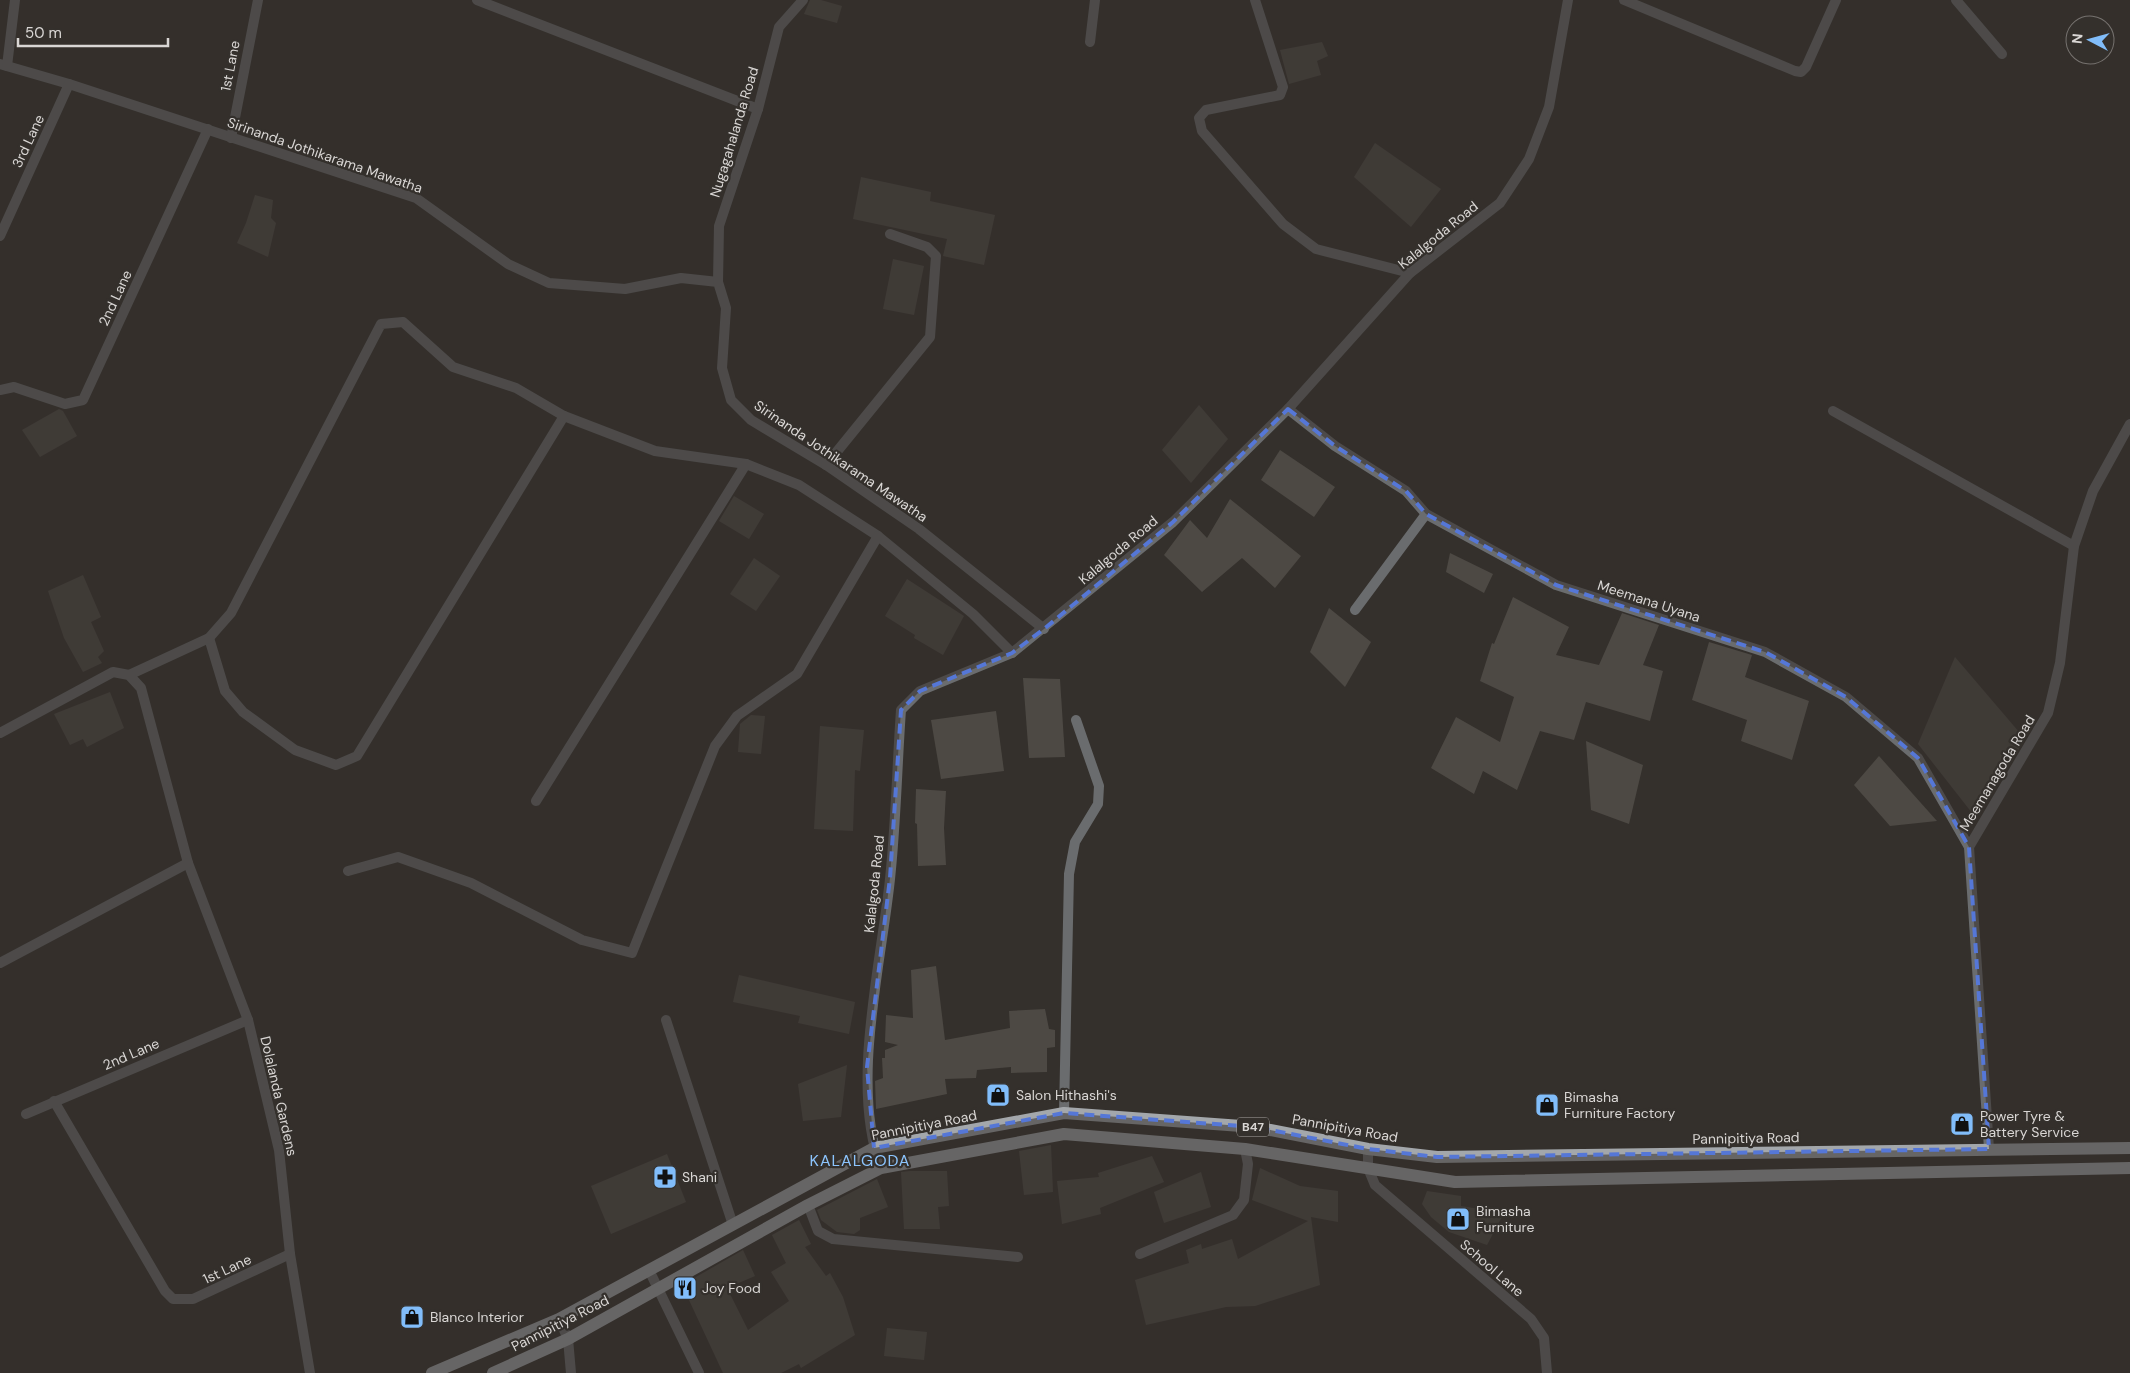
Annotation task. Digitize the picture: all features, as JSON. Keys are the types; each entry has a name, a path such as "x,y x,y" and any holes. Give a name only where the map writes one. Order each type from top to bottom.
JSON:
{"main road":[{"name":"Pannipitiya Road","path":"432,1373 559,1318 874,1148 1064,1113 1255,1127 1368,1149 1438,1157 2130,1148"},
{"name":"Pannipitiya Road","path":"494,1373 568,1339 808,1205 881,1168 1064,1134 1245,1149 1455,1182 2130,1168"}],"street":[{"path":"3,65 15,0"},
{"name":"1st Lane","path":"231,138 258,0"},
{"path":"476,0 758,110"},
{"name":"Nugagahalanda Road","path":"718,282 719,226 758,110 779,26 803,0"},
{"path":"1090,42 1096,0"},
{"path":"1255,0 1283,87 1280,95 1206,110 1199,118 1202,131 1283,224 1316,249 1410,272"},
{"name":"Kalalgoda Road","path":"881,1168 874,1148 866,1067 890,878 901,710 920,691 1012,653 1044,629 1172,522 1288,409 1410,272 1500,203 1529,159 1548,107 1568,0"},
{"path":"1624,0 1801,72 1806,67 1836,0"},
{"path":"1956,0 2002,54"},
{"name":"Sirinanda Jothikarama Mawatha","path":"3,65 69,84 416,198 508,264 549,283 625,289 681,278 718,282 726,308 722,368 731,400 751,420 826,465 919,529 1044,629"},
{"name":"3rd Lane","path":"0,236 69,84"},
{"name":"2nd Lane","path":"0,390 14,388 65,404 83,400 208,129"},
{"path":"826,465 930,338 936,256 927,246 890,234"},
{"path":"0,733 94,680 113,672 129,675 209,638 231,613 381,324 403,322 453,368 516,388 564,416 656,451 746,464 799,485 878,536 973,614 1012,653"},
{"name":"Meemana Uyana","path":"1288,409 1335,446 1406,491 1426,514 1556,585 1765,652 1846,697 1918,758 1969,847"},
{"path":"1833,411 2074,546"},
{"path":"209,638 225,691 242,712 295,750 336,764 357,756 564,416"},
{"name":"Meemanagoda Road","path":"1989,1149 1969,847 2048,713 2060,663 2074,546 2093,491 2130,424"},
{"path":"536,801 746,464"},
{"path":"1355,610 1426,514"},
{"path":"348,871 398,856 471,882 582,940 632,953 715,746 737,716 797,674 878,536"},
{"name":"Dolalanda Gardens","path":"129,675 141,688 188,863 248,1020 279,1150 290,1254 310,1373"},
{"path":"1064,1113 1069,874 1075,842 1098,804 1099,786 1076,720"},
{"path":"0,962 188,863"},
{"name":"2nd Lane","path":"26,1114 248,1020"},
{"path":"666,1020 732,1226"},
{"name":"1st Lane","path":"54,1101 165,1291 173,1299 193,1299 290,1254"},
{"path":"1140,1254 1234,1215 1244,1200 1248,1164 1245,1149"},
{"name":"School Lane","path":"1368,1149 1368,1168 1375,1185 1531,1319 1544,1338 1547,1373"},
{"path":"808,1205 818,1231 833,1239 1018,1257"},
{"path":"649,1270 699,1373"},
{"path":"559,1318 568,1339 571,1373"}],"highlighted area":[{"path":"1288,409 1335,446 1406,491 1426,514 1556,585 1765,652 1846,697 1918,758 1969,847 1989,1149 1437,1157 1368,1149 1255,1127 1064,1113 874,1148 867,1067 890,878 901,710 920,691 1012,653 1044,629 1173,522"}],"building":[{"path":"810,0 821,0 842,6 837,23 804,14"},
{"path":"1322,42 1328,56 1317,61 1321,75 1289,84 1280,50"},
{"path":"1375,143 1441,189 1411,227 1354,177"},
{"path":"861,177 931,192 930,201 995,215 984,265 943,256 947,239 853,219"},
{"path":"255,195 273,200 271,218 276,223 268,257 237,243"},
{"path":"893,259 924,266 914,315 883,309"},
{"path":"1199,405 1228,439 1191,483 1162,450"},
{"path":"59,409 63,411 77,436 40,457 22,430"},
{"path":"1280,450 1335,487 1314,517 1261,480"},
{"path":"734,496 764,514 749,539 719,521"},
{"path":"1230,499 1301,556 1275,588 1242,558 1202,592 1164,555 1190,520 1207,538"},
{"path":"1450,553 1493,574 1484,593 1446,572"},
{"path":"754,558 780,576 756,611 730,594"},
{"path":"83,575 101,617 91,622 104,651 98,657 102,663 83,672 64,638 48,591"},
{"path":"907,579 964,616 943,655 914,638 915,635 885,616"},
{"path":"1513,597 1569,627 1556,655 1599,665 1622,613 1659,625 1643,665 1663,671 1650,721 1586,702 1574,740 1540,731 1517,790 1483,771 1474,794 1431,768 1456,717 1500,742 1514,697 1480,681 1492,643 1494,644"},
{"path":"1329,608 1371,642 1345,687 1310,652"},
{"path":"1709,642 1752,655 1745,677 1809,701 1792,760 1741,741 1747,720 1692,700"},
{"path":"1955,657 2025,739 1976,818 1918,744"},
{"path":"1023,678 1060,679 1065,757 1029,758"},
{"path":"110,692 124,728 87,747 83,739 70,745 54,714"},
{"path":"996,711 1004,771 941,779 931,720"},
{"path":"751,715 765,716 761,754 738,752 740,724"},
{"path":"820,726 864,730 860,771 855,770 853,831 814,829"},
{"path":"1586,741 1643,765 1629,824 1591,810"},
{"path":"1879,756 1937,821 1890,826 1854,785"},
{"path":"916,789 946,791 944,828 946,865 918,866 917,824 915,823"},
{"path":"936,966 945,1040 1010,1028 1009,1011 1045,1009 1049,1029 1055,1030 1055,1047 1047,1048 1047,1072 1011,1073 1011,1067 977,1070 976,1078 945,1079 947,1094 876,1109 875,1081 883,1078 882,1058 885,1058 885,1050 898,1045 885,1042 886,1015 913,1018 911,970"},
{"path":"739,975 855,1002 849,1034 798,1023 800,1016 733,1002"},
{"path":"847,1065 841,1117 803,1121 798,1084"},
{"path":"1051,1145 1053,1192 1024,1195 1019,1151"},
{"path":"667,1154 686,1202 611,1234 591,1186"},
{"path":"1152,1156 1164,1182 1100,1208 1101,1214 1062,1224 1057,1181 1099,1177 1098,1173"},
{"path":"1260,1168 1300,1186 1338,1191 1338,1222 1311,1217 1320,1285 1255,1306 1226,1307 1146,1325 1135,1280 1189,1263 1186,1250 1201,1244 1202,1249 1232,1239 1238,1259 1308,1221 1252,1200"},
{"path":"947,1171 949,1206 938,1207 940,1229 904,1229 901,1172"},
{"path":"1201,1172 1211,1207 1164,1223 1154,1192"},
{"path":"877,1179 888,1207 860,1218 860,1230 854,1234 837,1232 821,1220 817,1210"},
{"path":"1427,1191 1461,1196 1461,1206 1504,1213 1487,1245 1449,1232 1431,1217 1422,1204"},
{"path":"799,1220 811,1244 805,1247 826,1276 830,1273 843,1297 855,1335 801,1368 799,1364 781,1373 723,1373 682,1285 743,1250 755,1276 727,1288 748,1330 789,1301 771,1272 786,1263 772,1235"},
{"path":"887,1328 927,1332 924,1360 884,1356"}],"place":[{"name":"Salon Hithashi's","path":"998,1095"},
{"name":"Bimasha Furniture Factory","path":"1547,1105"},
{"name":"Power Tyre & Battery Service","path":"1962,1124"},
{"name":"Shani","path":"665,1177"},
{"name":"Bimasha Furniture","path":"1458,1219"},
{"name":"Joy Food","path":"685,1288"},
{"name":"Blanco Interior","path":"412,1317"}],"district":[{"name":"KALALGODA","path":"860,1160"}]}
